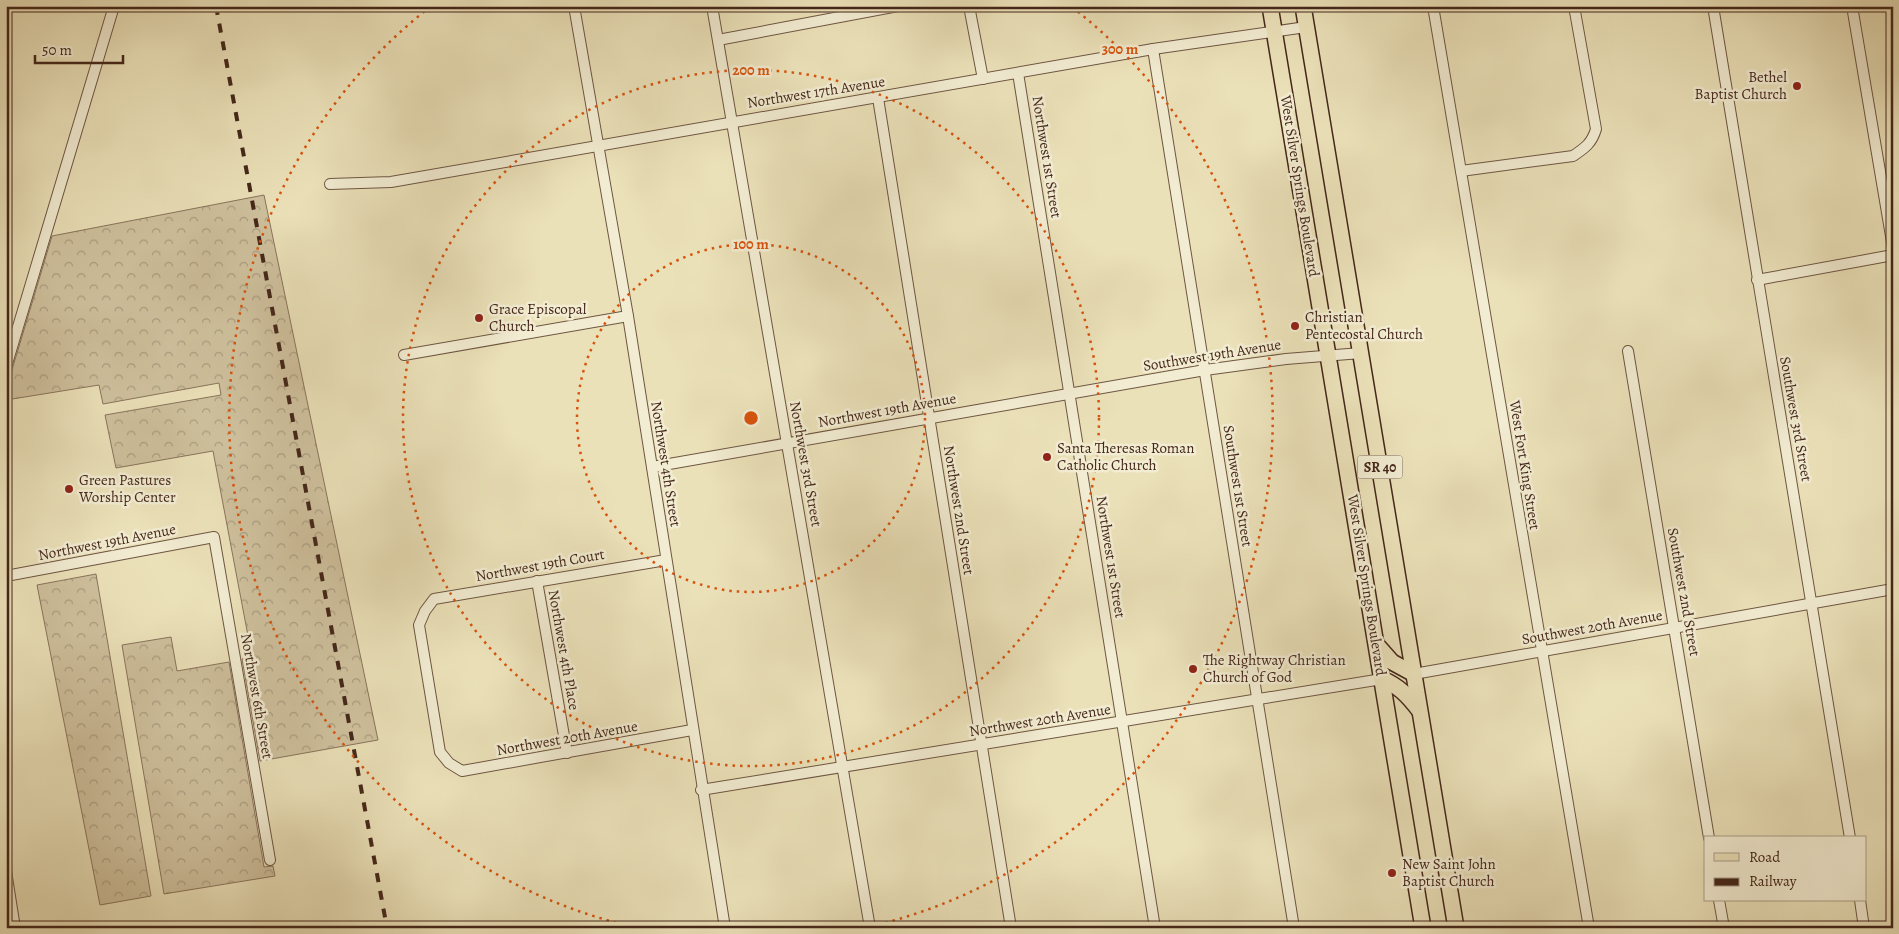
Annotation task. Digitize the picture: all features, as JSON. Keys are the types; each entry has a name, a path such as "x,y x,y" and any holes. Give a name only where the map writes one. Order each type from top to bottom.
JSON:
{"main road":[{"name":"West Silver Springs Boulevard","path":"1270,6 1423,928"},
{"name":"West Silver Springs Boulevard","path":"1302,6 1456,928"},
{"path":"1376,644 1392,662 1414,674"},
{"path":"1382,679 1394,684 1404,692 1420,712"},
{"path":"1419,904 1428,909 1432,928"}],"street":[{"path":"6,367 114,6"},
{"name":"Northwest 4th Street","path":"574,6 628,316 701,790 725,928"},
{"name":"Northwest 3rd Street","path":"712,6 870,928"},
{"path":"718,40 898,6"},
{"path":"969,6 982,79"},
{"name":"West Fort King Street","path":"1433,6 1589,928"},
{"path":"1461,171 1573,156 1586,148 1594,138 1596,129 1574,6"},
{"name":"Southwest 3rd Street","path":"1713,6 1757,280 1813,603 1850,836"},
{"path":"1852,6 1893,248"},
{"name":"Northwest 17th Avenue","path":"330,184 391,182 598,144 878,98 1153,49 1306,26"},
{"name":"Southwest 1st Street","path":"1153,49 1294,928"},
{"name":"Northwest 1st Street","path":"1018,73 1155,928"},
{"name":"Northwest 2nd Street","path":"878,98 1011,928"},
{"path":"1757,280 1893,255"},
{"path":"404,355 628,316"},
{"name":"Southwest 2nd Street","path":"1628,351 1709,836"},
{"name":"Southwest 19th Avenue","path":"1069,394 1286,358 1329,357 1361,353"},
{"name":"Northwest 19th Avenue","path":"652,467 786,442 1069,394"},
{"name":"Northwest 19th Avenue","path":"6,576 214,537"},
{"name":"Northwest 6th Street","path":"214,537 270,860"},
{"name":"Northwest 19th Court","path":"449,763 440,752 419,626 425,611 434,599 666,560"},
{"name":"Northwest 4th Place","path":"537,581 567,753"},
{"name":"Southwest 20th Avenue","path":"1414,674 1893,589"},
{"name":"Northwest 20th Avenue","path":"701,790 1382,679"},
{"name":"Northwest 20th Avenue","path":"449,763 462,771 692,730"},
{"path":"6,871 16,928"},
{"path":"1720,902 1724,928"},
{"path":"1860,902 1864,928"}],"green space":[{"path":"264,195 378,740 260,761 242,659 252,657 213,451 116,468 105,415 221,395 219,383 103,404 99,385 6,400 6,390 52,236"},
{"path":"96,574 151,896 100,905 37,585"},
{"path":"171,637 177,671 229,662 264,867 273,866 275,876 164,894 122,645"}],"railway":[{"path":"216,6 387,928"}],"place":[{"name":"Bethel Baptist Church","path":"1797,86"},
{"name":"Grace Episcopal Church","path":"479,318"},
{"name":"Christian Pentecostal Church","path":"1295,326"},
{"name":"Santa Theresas Roman Catholic Church","path":"1047,457"},
{"name":"Green Pastures Worship Center","path":"69,489"},
{"name":"The Rightway Christian Church of God","path":"1193,669"},
{"name":"New Saint John Baptist Church","path":"1392,873"}]}
